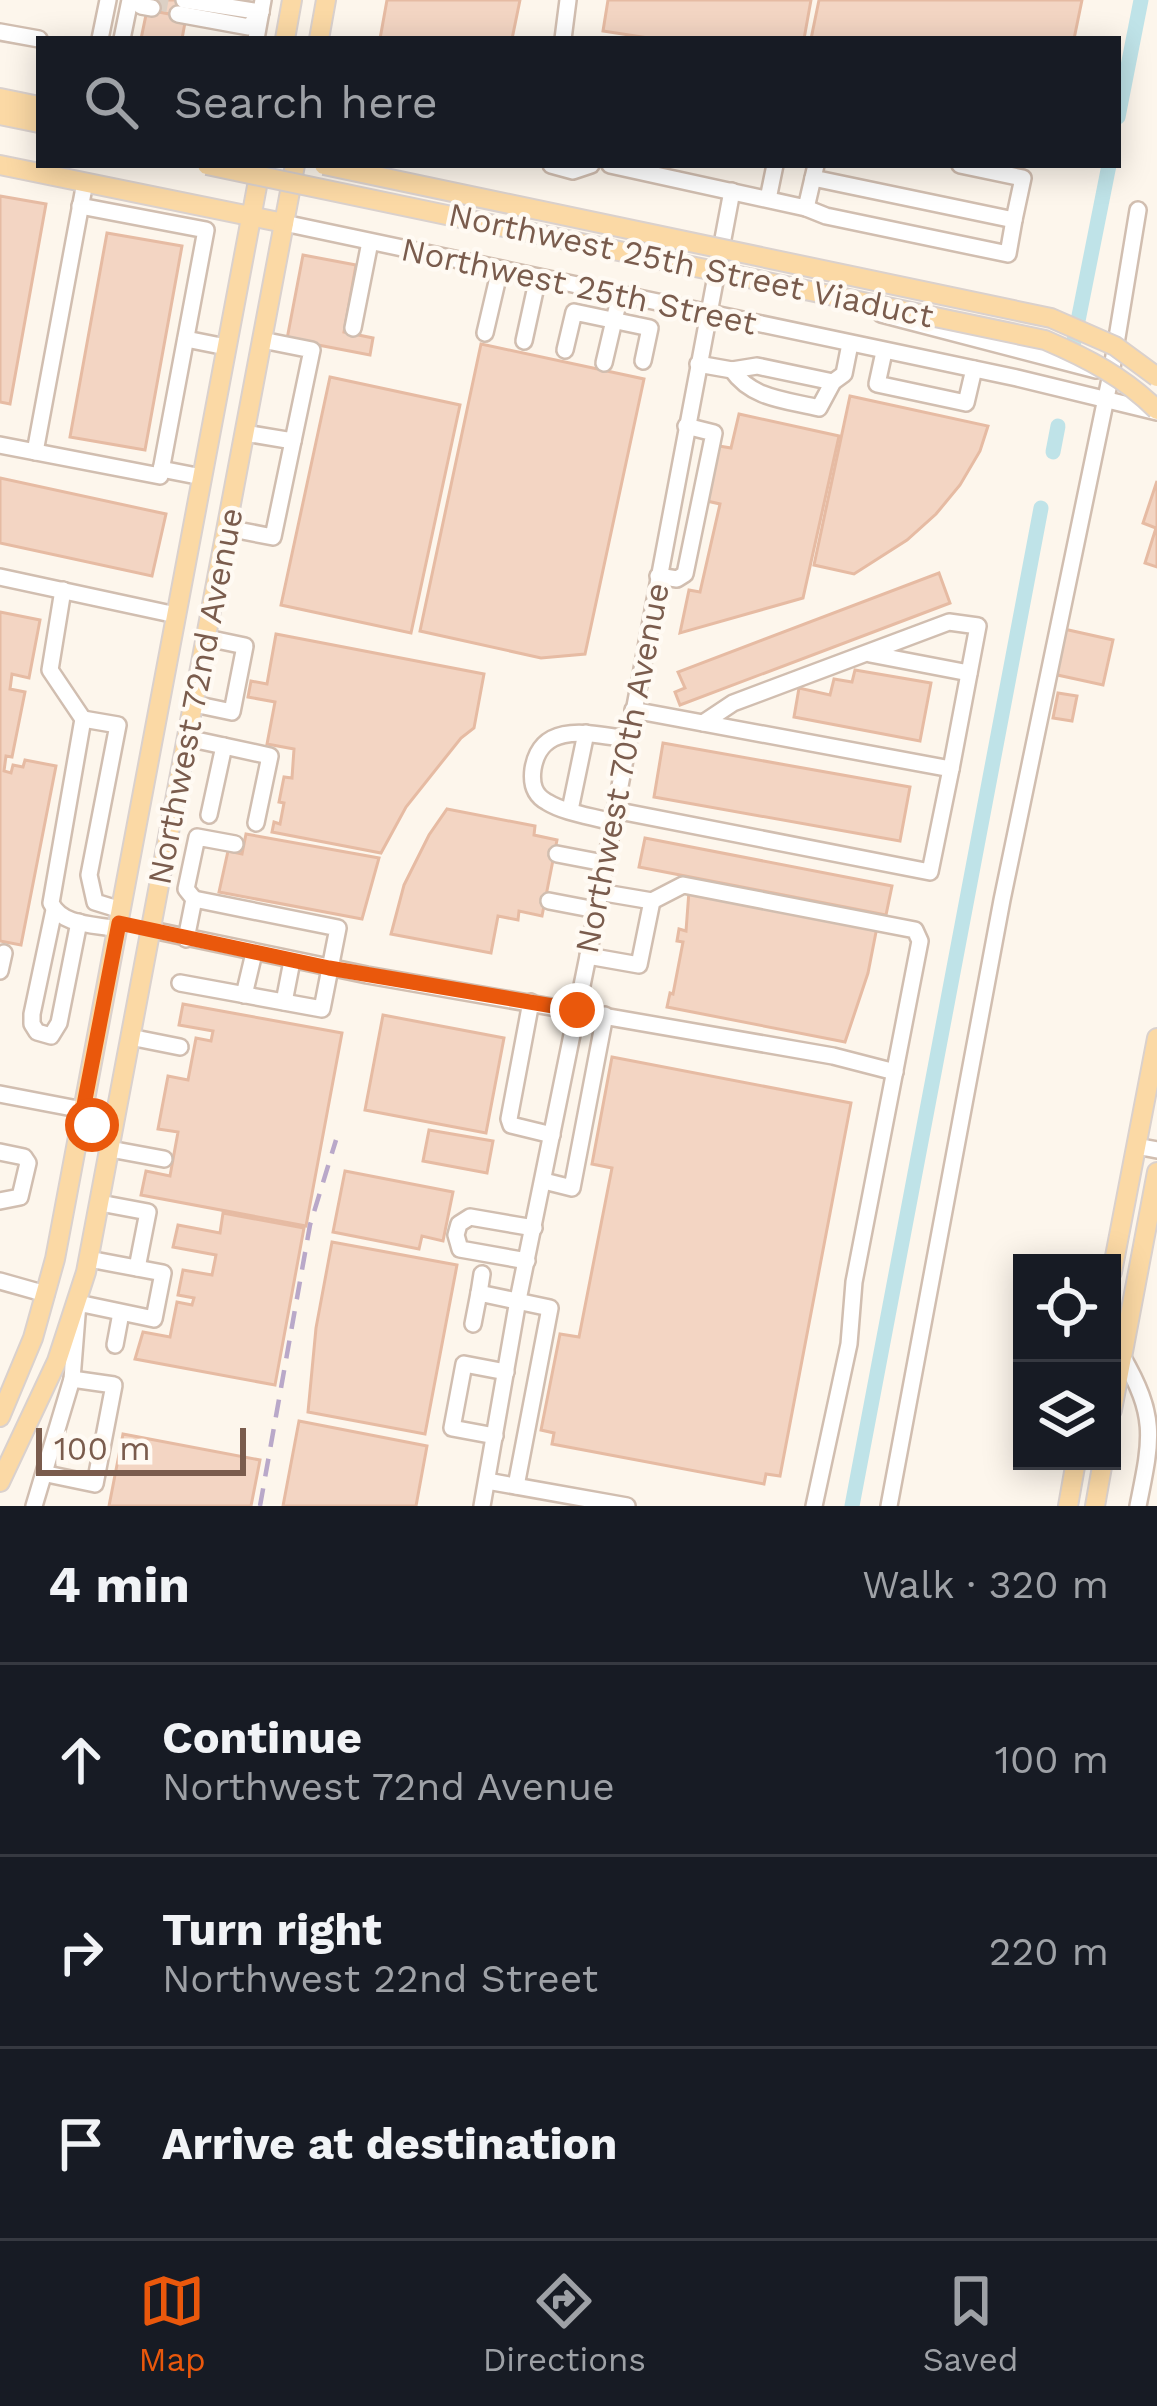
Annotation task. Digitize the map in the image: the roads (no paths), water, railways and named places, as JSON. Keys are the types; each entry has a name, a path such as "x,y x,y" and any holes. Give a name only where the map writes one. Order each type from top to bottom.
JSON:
{"main road":[{"path":"285,36 292,0"},
{"path":"320,36 326,0"},
{"path":"0,98 36,105"},
{"path":"0,118 36,126"},
{"name":"Northwest 25th Street","path":"0,165 284,223"},
{"name":"Northwest 25th Street Viaduct","path":"221,168 1045,340 1085,357 1134,387 1157,411"},
{"name":"Northwest 72nd Avenue","path":"0,1417 46,1294 251,217 254,168"},
{"name":"Northwest 25th Street Viaduct","path":"338,168 1051,318 1115,346 1157,381"},
{"name":"Northwest 72nd Avenue","path":"77,1304 106,1172 294,170"},
{"path":"202,477 224,494 228,520"},
{"path":"176,614 196,635 202,660"},
{"path":"119,921 152,930"},
{"path":"1116,1254 1157,1038"},
{"path":"83,1110 106,1172"},
{"path":"1121,1362 1156,1184"},
{"path":"1142,1249 1157,1232"},
{"path":"0,1482 43,1396 77,1304 46,1294"},
{"path":"1067,1506 1074,1470"},
{"path":"1095,1506 1101,1470"}],"street":[{"path":"101,36 108,0"},
{"path":"221,0 258,4"},
{"path":"562,36 568,0"},
{"path":"124,36 143,2"},
{"path":"180,7 258,4"},
{"path":"256,36 258,4"},
{"path":"0,32 36,38"},
{"path":"624,168 1008,254 1023,178 975,168"},
{"path":"768,199 774,168"},
{"name":"Northwest 25th Street","path":"294,170 1111,374 1157,381"},
{"path":"806,208 814,171 1014,220"},
{"path":"35,452 85,182"},
{"name":"Northwest 70th Avenue","path":"482,1506 732,191"},
{"path":"0,445 160,476 206,230 80,206"},
{"path":"889,1506 1002,900 1111,374 1138,210"},
{"name":"Northwest 25th Street","path":"284,223 1157,411"},
{"path":"352,328 370,242"},
{"path":"485,333 500,269"},
{"path":"524,341 538,277"},
{"path":"604,363 620,295"},
{"path":"565,350 574,311 650,328 643,362"},
{"path":"186,339 226,346"},
{"path":"228,520 273,536 312,350 262,340"},
{"path":"732,370 743,387 758,394 819,408 833,382 844,374 850,344"},
{"path":"884,352 877,384 966,403 974,369"},
{"path":"698,364 732,370 757,366 833,382"},
{"path":"658,576 677,580 685,574 714,433 686,426"},
{"path":"245,433 292,441"},
{"path":"161,469 202,477"},
{"path":"0,577 176,614"},
{"path":"63,590 50,670 83,719 51,897 54,910 32,1015 32,1024 43,1035 51,1036 59,1023 79,922"},
{"path":"628,739 586,733 544,741 535,756 535,792 544,801 570,810 930,872 978,626 949,622 733,704 703,723"},
{"path":"194,704 232,712 245,646 206,638"},
{"path":"867,653 969,673"},
{"path":"633,710 951,769"},
{"path":"83,719 118,725 89,878 95,902 119,921"},
{"path":"570,810 586,733"},
{"path":"188,738 270,756 256,823"},
{"path":"209,815 224,746"},
{"path":"170,832 235,844"},
{"path":"180,983 322,1010 338,928 194,899 186,889 197,837"},
{"path":"557,854 604,863"},
{"path":"56,871 89,878"},
{"path":"599,892 652,901 683,885 915,930 920,941 814,1506"},
{"path":"186,939 194,899"},
{"path":"549,901 596,910"},
{"path":"588,956 639,965 652,901"},
{"path":"54,910 79,922 119,921"},
{"path":"152,930 292,961 833,1056 895,1072"},
{"path":"46,947 71,951"},
{"path":"0,971 4,953"},
{"path":"244,995 254,953"},
{"path":"284,1002 292,961"},
{"path":"531,1002 509,1119 511,1125 552,1135"},
{"path":"544,1181 572,1188 605,1016"},
{"path":"130,1037 180,1047"},
{"path":"0,1094 83,1110"},
{"path":"1136,1146 1157,1150"},
{"path":"110,1148 164,1159"},
{"path":"0,1152 28,1162 20,1197"},
{"path":"1129,1185 1156,1184"},
{"path":"0,1192 20,1197"},
{"path":"0,1201 20,1197"},
{"path":"100,1203 148,1212 137,1268"},
{"path":"526,1261 460,1249 456,1234 459,1224 470,1216 534,1228"},
{"path":"77,1304 154,1319 163,1274 89,1259"},
{"path":"473,1324 482,1274"},
{"path":"0,1282 46,1294"},
{"path":"479,1293 550,1308 516,1486"},
{"name":"Northwest 72nd Avenue","path":"34,1506 72,1378 77,1304"},
{"path":"115,1345 121,1312"},
{"path":"1122,1356 1148,1392 1154,1417 1138,1506"},
{"path":"495,1436 452,1428 464,1364 506,1372"},
{"path":"47,1474 94,1484 114,1385 72,1378"},
{"path":"487,1481 627,1506"}],"waterway":[{"path":"1121,102 1141,0"},
{"path":"1072,351 1108,168"},
{"path":"1053,452 1058,426"},
{"path":"852,1506 1041,508"}],"tunnel":[{"path":"153,2 180,7"}],"railway":[{"path":"260,1506 310,1225 336,1140"}]}
